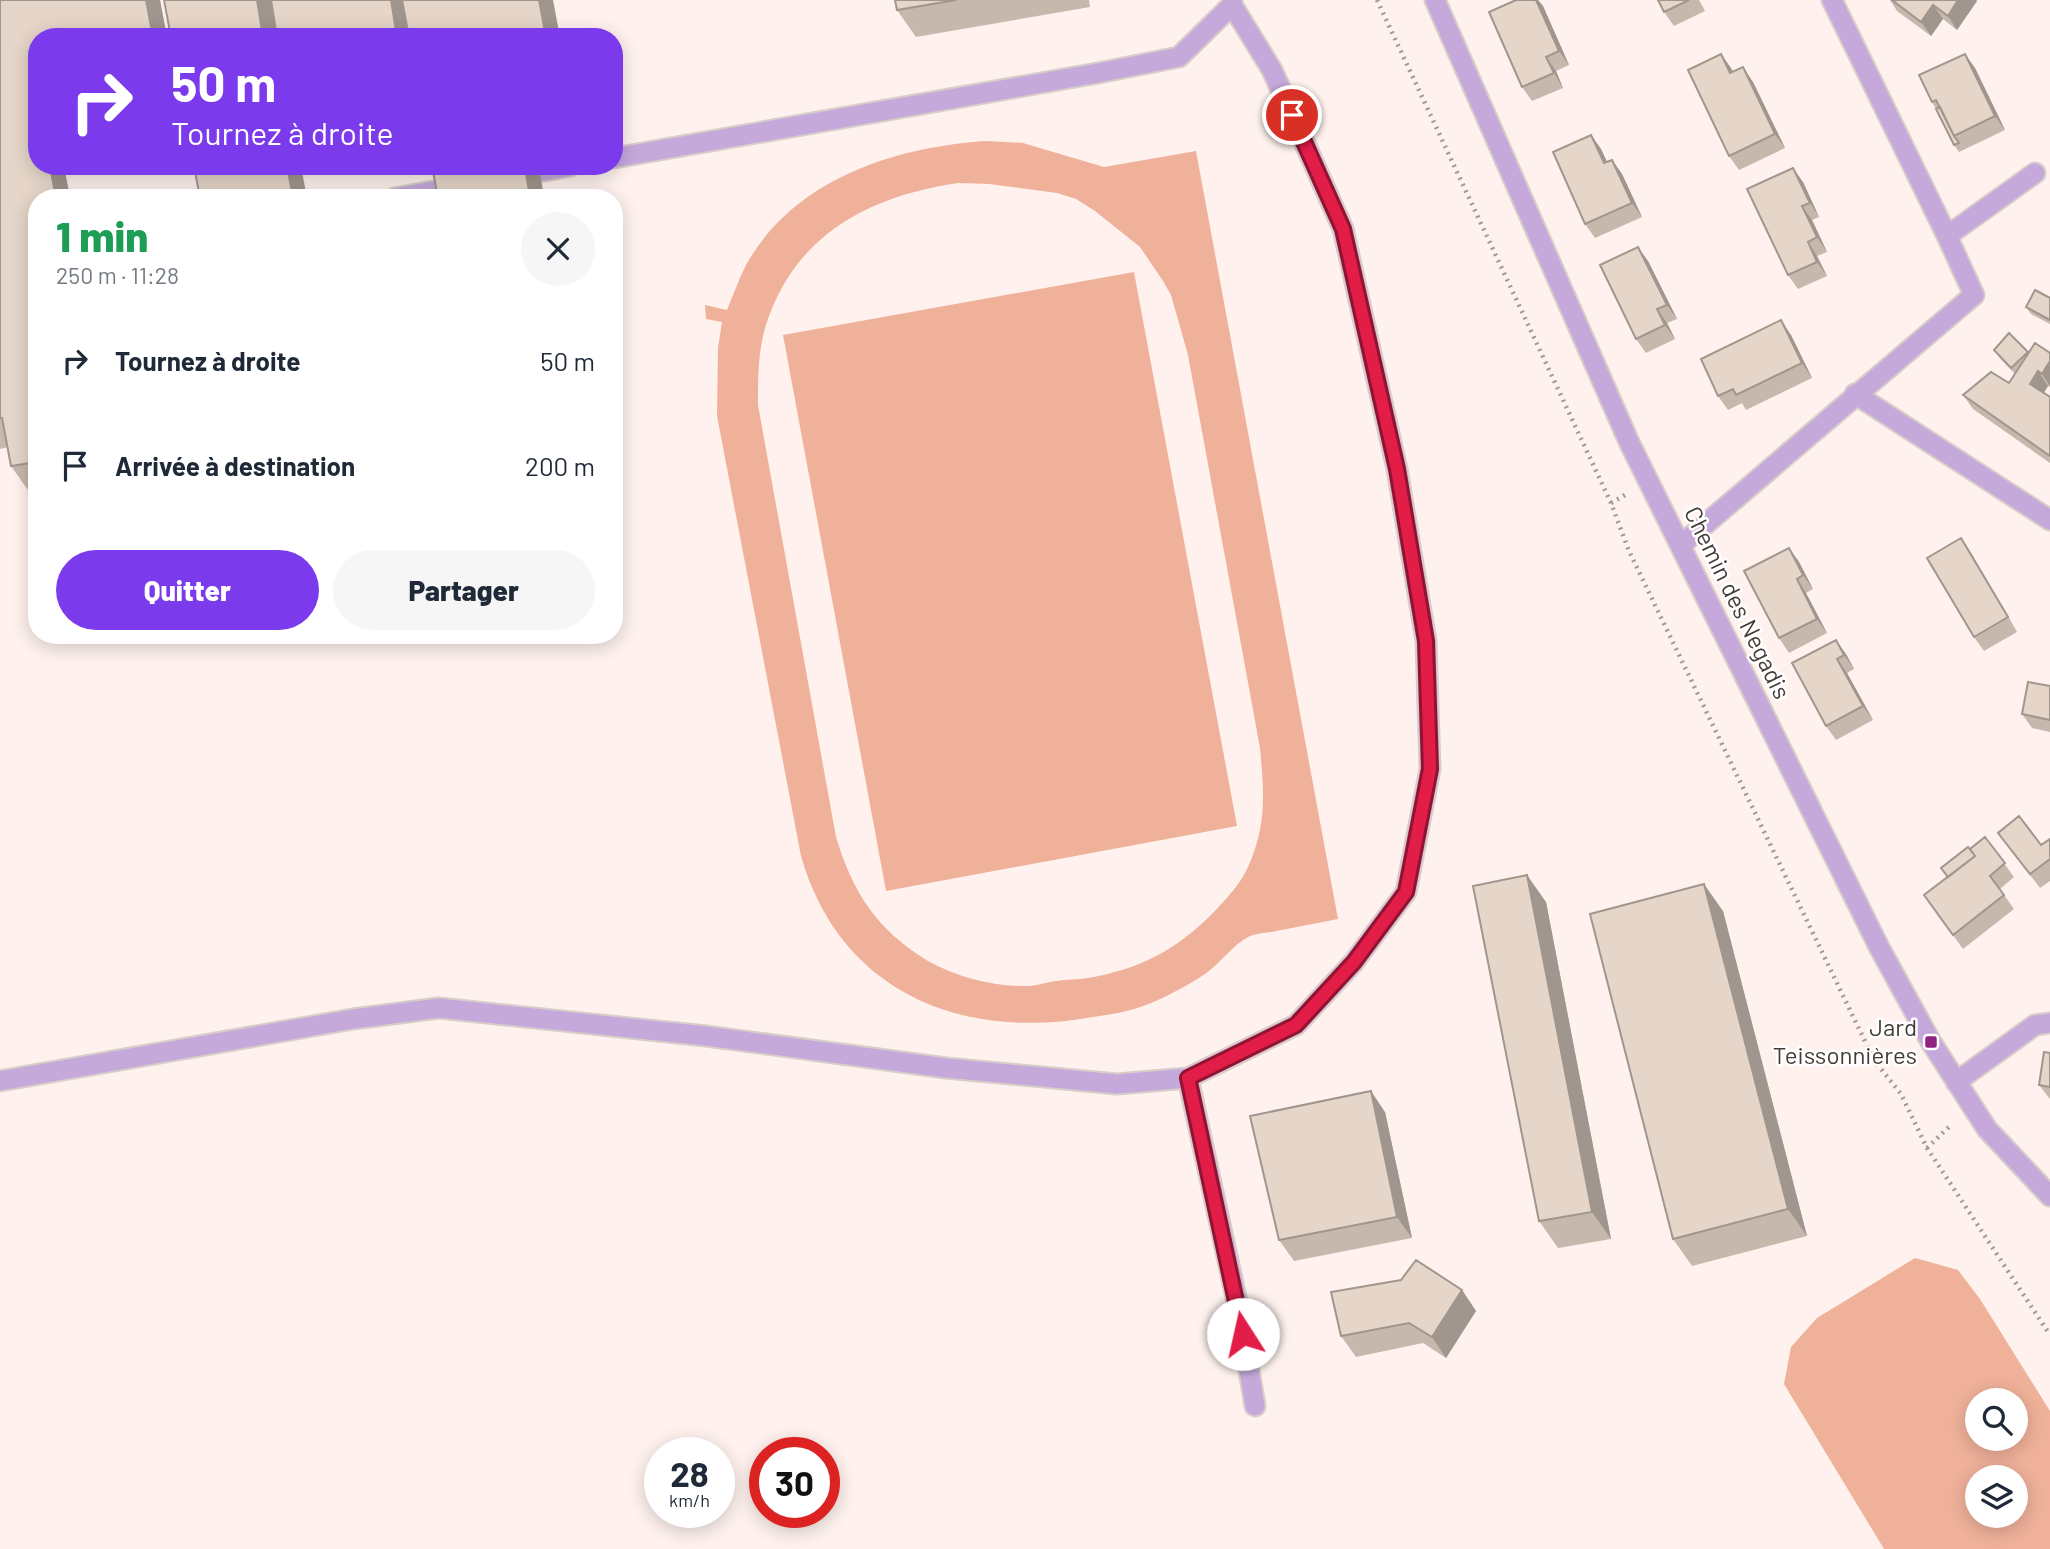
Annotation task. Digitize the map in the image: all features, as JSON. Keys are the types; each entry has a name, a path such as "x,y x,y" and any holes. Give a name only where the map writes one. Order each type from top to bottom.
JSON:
{"street":[{"name":"Chemin des Negadis","path":"1435,0 1629,442 1879,947 1931,1042 1987,1129 2050,1196"},
{"path":"1681,545 1974,296 1832,0"},
{"path":"0,1081 439,1007 706,1036 946,1068 1117,1084 1188,1078 1296,1025 1354,962 1406,892 1430,769 1426,641 1397,469 1343,229 1272,70 1232,3 1179,57 623,156"},
{"path":"1947,236 2035,173"},
{"path":"444,189 450,188"},
{"path":"1856,394 2050,520"},
{"path":"1956,1082 2035,1025 2050,1023"},
{"path":"1188,1078 1239,1311 1255,1406"}],"path":[{"path":"1377,0 1611,503 1629,551 1874,1060 1901,1094 1927,1148 2050,1335"}],"shaded area":[{"path":"986,141 1023,143 1104,167 1196,151 1338,919 1250,936 1211,970 1189,984 1152,1003 1119,1013 1044,1023 997,1021 953,1012 912,996 876,973 845,942 819,903 801,856 717,416 718,348 722,322 706,319 705,305 727,310 746,265 766,235 791,210 819,190 850,173 883,160 952,145","holes":["958,183 989,184 1057,193 1076,199 1140,247 1171,295 1188,355 1260,748 1262,779 1261,822 1248,867 1232,891 1199,926 1171,947 1141,963 1088,978 1030,986 978,980 928,961 881,923 850,876 836,837 758,405 758,374 766,325 779,293 796,266 816,244 840,225 895,198"]},
{"path":"1134,272 1237,826 886,891 783,335"},
{"path":"1915,1258 1958,1270 1980,1299 2050,1411 2050,1549 1884,1549 1784,1384 1791,1347 1817,1318"}],"building":[{"path":"0,0 146,0 151,28 28,28 28,175 52,175 54,189 28,189 28,463 11,466 0,418"},
{"path":"164,0 257,0 262,28 169,28"},
{"path":"271,0 391,0 396,28 276,28"},
{"path":"402,0 539,0 544,28 407,28"},
{"path":"895,0 956,0 897,10"},
{"path":"1516,0 1536,0 1559,51 1546,57 1554,73 1522,87 1489,12"},
{"path":"1658,0 1689,0 1664,12"},
{"path":"1892,0 1958,0 1948,16 1933,5 1921,22"},
{"path":"1721,54 1730,73 1743,67 1775,134 1729,156 1688,70"},
{"path":"1965,54 1995,116 1954,136 1936,100 1932,102 1919,75"},
{"path":"1940,107 1959,143 1954,145 1936,109"},
{"path":"1591,135 1604,163 1612,160 1632,203 1585,224 1553,152"},
{"path":"1793,168 1810,203 1802,206 1817,237 1808,242 1817,262 1788,275 1747,189"},
{"path":"196,175 289,175 291,189 198,189"},
{"path":"434,175 526,175 529,189 436,189"},
{"path":"1638,247 1667,305 1657,309 1665,325 1636,339 1600,265"},
{"path":"2035,290 2050,298 2050,320 2026,307"},
{"path":"1781,320 1802,363 1736,395 1733,389 1718,396 1701,359"},
{"path":"2009,333 2028,352 2011,368 1994,350"},
{"path":"2035,343 2050,353 2050,361 2042,374 2038,371 2030,384 2050,397 2050,456 1963,395 1991,372 2009,383"},
{"path":"1961,538 2008,617 1974,637 1927,558"},
{"path":"1789,548 1803,575 1797,579 1817,619 1779,638 1744,571"},
{"path":"1836,640 1844,655 1837,659 1863,706 1826,726 1792,663"},
{"path":"2028,682 2050,686 2050,720 2022,714"},
{"path":"2019,816 2041,845 2050,839 2050,859 2030,874 1998,833"},
{"path":"1985,837 2005,863 1990,876 2004,895 1953,935 1924,895 1975,856 1970,849"},
{"path":"1968,847 1975,856 1948,877 1941,868"},
{"path":"1527,875 1592,1212 1539,1221 1473,886"},
{"path":"1704,884 1788,1209 1673,1239 1590,914"},
{"path":"2044,1052 2050,1053 2050,1087 2039,1085"},
{"path":"1371,1091 1397,1217 1279,1240 1250,1116"},
{"path":"1416,1260 1462,1290 1432,1337 1409,1323 1341,1336 1331,1292 1401,1280"}],"place":[{"name":"Jard Teissonnières","path":"1931,1042"}],"route":[{"path":"1243,1334 1188,1078 1296,1025 1354,962 1406,892 1430,769 1426,641 1397,469 1343,229 1292,115"}]}
